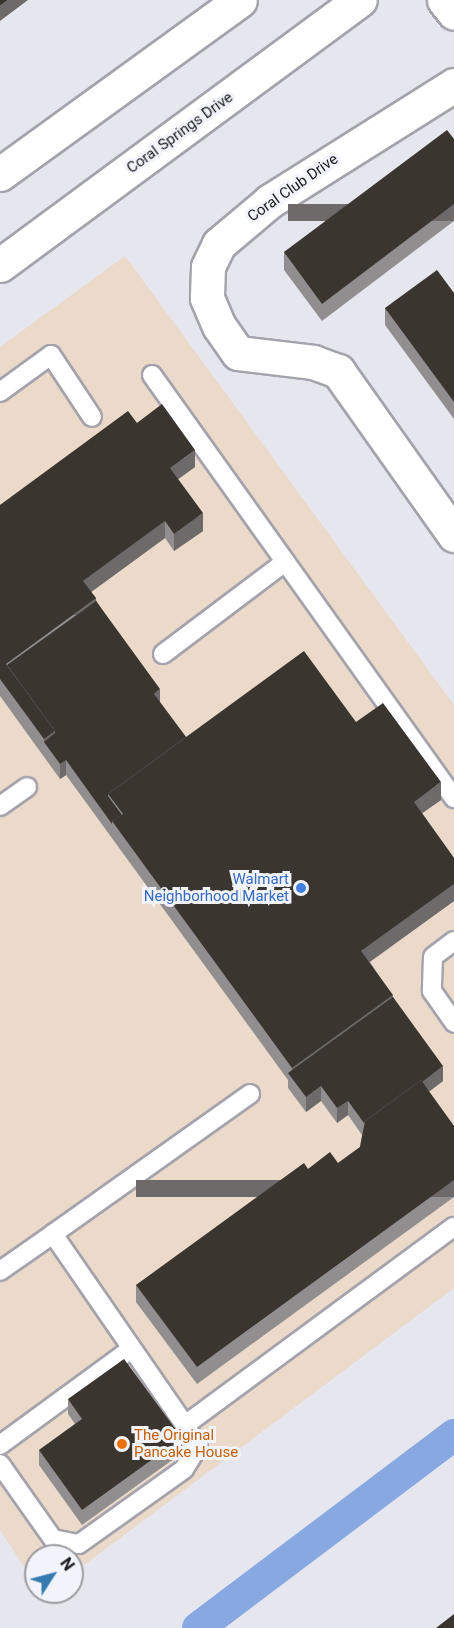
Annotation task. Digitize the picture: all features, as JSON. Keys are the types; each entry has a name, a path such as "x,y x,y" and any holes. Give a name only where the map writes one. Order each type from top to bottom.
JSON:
{"main road":[{"path":"0,174 240,0"},
{"name":"Coral Springs Drive","path":"0,265 360,0"},
{"path":"444,0 454,13"},
{"name":"Coral Club Drive","path":"454,85 270,201 219,244 208,267 207,298 219,326 238,353 313,362 338,371 454,535"}],"lane":[{"path":"0,392 51,355 92,417"},
{"path":"152,375 454,798"},
{"path":"164,654 285,562"},
{"path":"0,806 27,787"},
{"path":"454,941 433,957 432,991 454,1023"},
{"path":"0,1271 250,1094"},
{"path":"185,1425 454,1227"},
{"path":"0,1464 53,1539 79,1544 184,1469 198,1447 53,1234"},
{"path":"0,1445 132,1349"}],"shaded area":[{"path":"125,256 454,705 454,1288 84,1565 84,1544 24,1544 24,1567 0,1530 0,347"}],"building":[{"path":"0,0 8,0 0,6"},
{"path":"447,130 454,139 454,204 322,304 284,252"},
{"path":"437,270 454,293 454,402 385,308"},
{"path":"162,404 195,450 170,468 203,513 174,534 165,521 83,581 96,598 6,664 55,731 44,739 0,679 0,505 128,411 137,423"},
{"path":"96,601 160,689 154,694 186,737 108,794 122,815 112,821 112,824 66,760 60,764 44,742 55,731 7,665"},
{"name":"Walmart Neighborhood Market","path":"304,651 356,722 383,703 441,782 414,802 454,858 454,884 361,951 393,995 292,1068 112,821 123,814 108,794"},
{"path":"393,997 443,1066 364,1123 348,1101 337,1108 321,1086 306,1097 288,1073"},
{"path":"421,1080 454,1126 454,1180 197,1367 136,1285 304,1163 308,1169 330,1152 338,1163 360,1147 365,1121"},
{"name":"The Original Pancake House","path":"124,1359 182,1438 82,1510 39,1450 82,1419 68,1399"},
{"path":"454,1614 454,1628 436,1628"}],"waterway":[{"path":"198,1628 454,1435"}],"place":[{"name":"Walmart Neighborhood Market","path":"301,888"},
{"name":"The Original Pancake House","path":"122,1444"}]}
